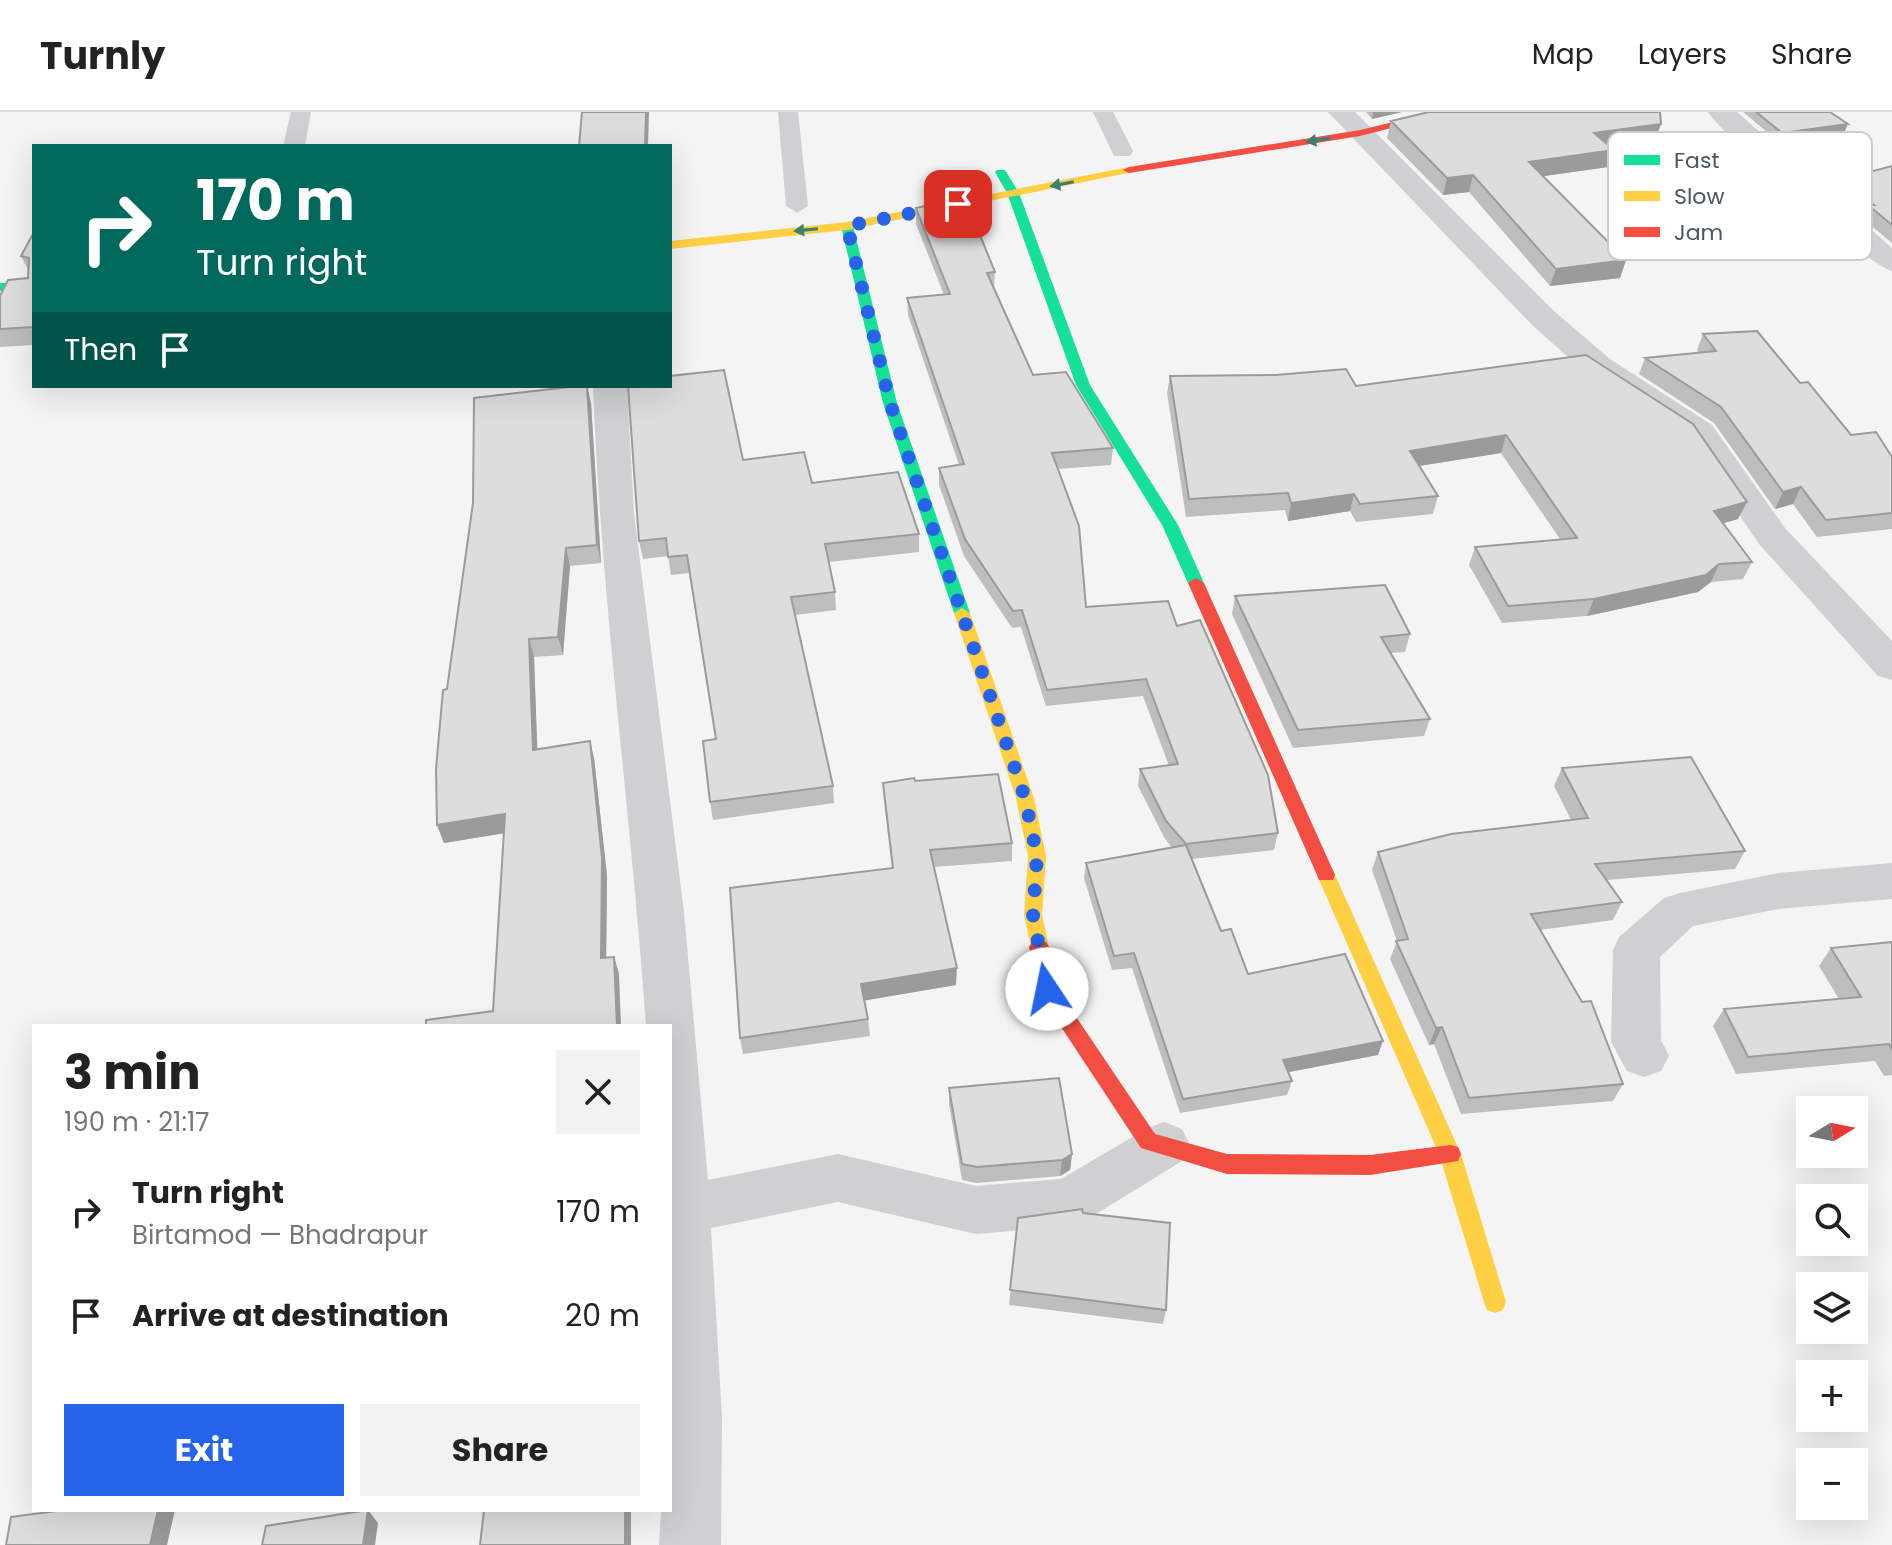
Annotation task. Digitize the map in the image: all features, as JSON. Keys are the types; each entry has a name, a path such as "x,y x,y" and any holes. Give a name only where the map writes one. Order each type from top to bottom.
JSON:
{"street":[{"path":"672,245 847,226 1139,168 1343,118 1449,112"},
{"path":"1721,112 1743,132"},
{"path":"1343,118 1543,318 1598,366 1700,432 1772,536 1892,666"},
{"path":"1001,172 1013,193 1083,385 1170,525 1450,1154 1495,1302"},
{"path":"847,226 890,403 1025,798 1037,856 1033,915 1047,989 1148,1141 1227,1164 1370,1165 1450,1154"},
{"path":"1872,248 1892,262"},
{"path":"0,287 32,285"},
{"path":"610,388 616,513 661,912 670,1024"},
{"path":"1644,1056 1636,1042 1636,950 1680,911 1778,891 1892,881"},
{"path":"672,1055 684,1209 695,1457 690,1545"},
{"path":"684,1209 838,1178 976,1210 1069,1202 1164,1145"}],"lane":[{"path":"294,144 301,112"},
{"path":"788,112 797,206"},
{"path":"1103,112 1123,151"}],"building":[{"path":"582,112 646,112 645,144 579,144"},
{"path":"1429,112 1660,112 1661,124 1594,133 1608,145 1608,151 1529,162 1608,242 1608,260 1626,260 1556,269 1473,175 1447,178 1391,121"},
{"path":"1756,112 1830,112 1848,124 1789,132 1781,132"},
{"path":"1892,166 1892,225 1872,208 1872,171"},
{"path":"954,200 965,224 975,223 995,272 987,273 1033,375 1066,372 1113,448 1052,453 1079,526 1086,607 1168,601 1177,626 1200,620 1268,775 1278,833 1186,844 1166,821 1140,769 1178,764 1146,679 1047,690 1022,610 1013,611 965,539 939,468 964,464 907,298 950,294 916,208"},
{"path":"32,236 32,327 0,329 0,296 8,280 28,278 29,258 21,256"},
{"path":"1757,331 1800,383 1808,382 1851,435 1876,432 1892,457 1892,513 1826,520 1801,487 1783,492 1721,407 1645,358 1716,351 1703,334"},
{"path":"1586,355 1693,424 1747,502 1714,511 1752,562 1719,564 1706,575 1594,599 1508,606 1475,547 1577,538 1506,435 1410,451 1438,496 1360,504 1354,494 1291,503 1288,493 1189,499 1170,376 1276,375 1346,369 1356,386"},
{"path":"724,370 743,460 804,452 812,483 898,472 919,534 825,544 835,592 791,597 833,786 710,802 703,741 716,739 687,555 668,557 666,538 639,541 628,388 672,388 672,376"},
{"path":"587,388 597,545 566,548 558,637 529,639 533,750 590,741 602,858 601,958 614,957 617,1024 426,1024 426,1020 493,1011 505,814 437,825 436,769 443,690 447,689 473,503 474,398"},
{"path":"1385,585 1410,634 1381,637 1430,719 1298,730 1235,596"},
{"path":"1691,757 1745,851 1595,864 1622,902 1531,914 1582,1002 1591,1001 1623,1084 1469,1098 1442,1027 1436,1028 1396,941 1408,939 1378,852 1451,834 1588,818 1562,768"},
{"path":"998,774 1012,843 930,850 957,968 861,984 868,1019 740,1038 730,888 893,868 883,783 914,778 915,781"},
{"path":"1186,845 1221,931 1231,929 1248,974 1345,954 1383,1041 1283,1060 1292,1081 1183,1099 1134,953 1114,956 1086,863"},
{"path":"1892,942 1892,1049 1889,1044 1748,1057 1724,1009 1861,997 1831,948"},
{"path":"1059,1078 1072,1154 1062,1160 977,1167 962,1164 949,1088"},
{"path":"1082,1209 1083,1213 1170,1223 1166,1310 1010,1290 1018,1218"},
{"path":"49,1512 158,1512 150,1545 6,1545 11,1517"},
{"path":"368,1512 363,1545 262,1545 266,1526"},
{"path":"484,1512 625,1512 625,1545 480,1545"}],"traffic: fast":[{"path":"1001,172 1013,193 1083,385 1170,525 1196,583"},
{"path":"847,226 890,403 962,613"},
{"path":"0,287 32,285"}],"traffic: slow":[{"path":"672,245 847,226 1129,170"},
{"path":"962,613 1025,798 1037,856 1033,915 1039,947"},
{"path":"1326,875 1450,1154 1495,1302"}],"traffic: jam":[{"path":"1129,170 1360,133 1449,112"},
{"path":"1196,583 1326,875"},
{"path":"1039,947 1047,989 1148,1141 1227,1164 1370,1165 1450,1154"}],"route":[{"path":"958,204 847,226 890,403 1025,798 1037,856 1033,915 1047,989"}]}
